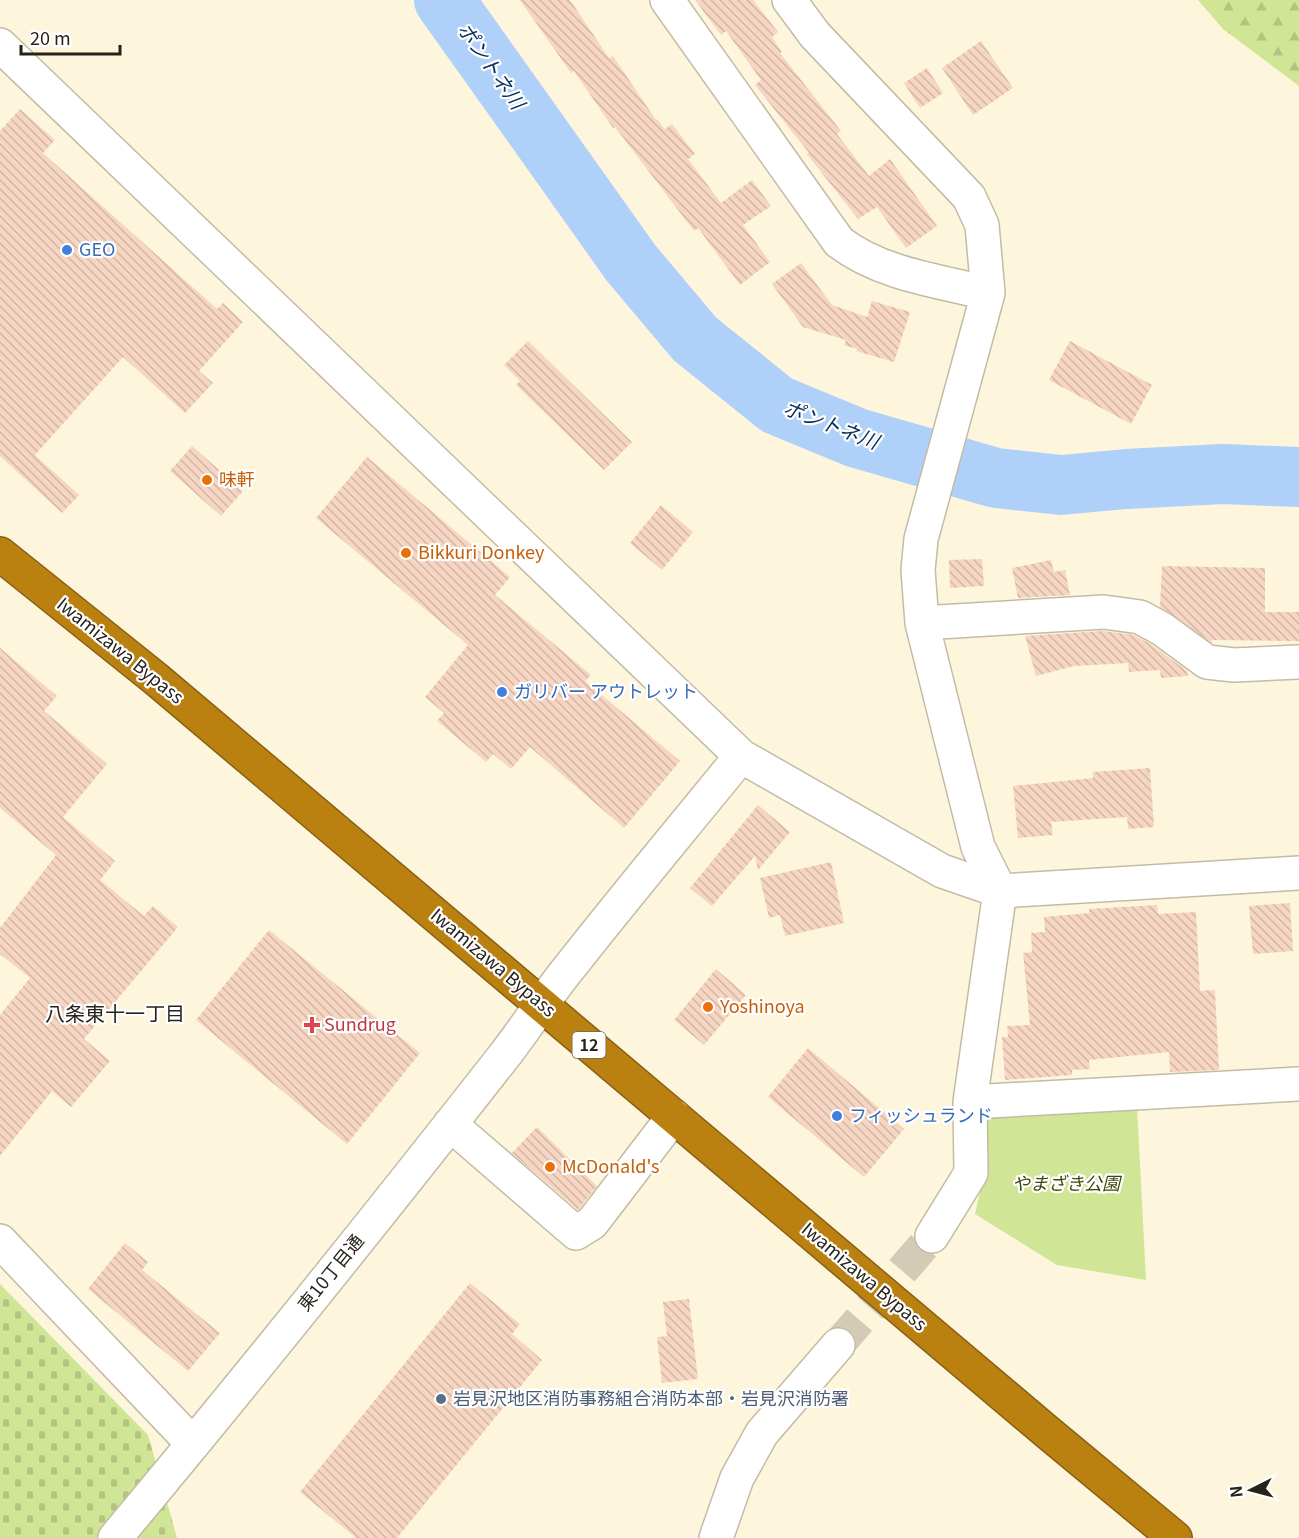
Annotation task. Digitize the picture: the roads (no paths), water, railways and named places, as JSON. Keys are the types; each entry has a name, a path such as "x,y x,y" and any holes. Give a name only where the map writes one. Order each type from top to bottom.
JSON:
{"highway":[{"name":"Iwamizawa Bypass","path":"0,554 156,679 1175,1538"}],"street":[{"path":"667,0 839,242 856,255 891,269 988,293"},
{"path":"789,0 815,35 969,197 982,225 988,293 921,539 918,570 922,623 978,848 1000,891 970,1102 971,1173 932,1236"},
{"path":"0,45 741,756 942,871 1000,891 1299,873"},
{"path":"922,623 1104,612 1140,618 1162,629 1207,662 1234,665 1299,662"},
{"name":"東10丁目通","path":"115,1538 450,1124 506,1053 541,1003 741,756"},
{"path":"970,1102 1299,1084"},
{"path":"450,1124 576,1233 592,1223 674,1116"},
{"path":"0,1241 193,1444"},
{"path":"716,1538 737,1478 762,1433 838,1345"}],"waterway":[{"name":"ポントネ川","path":"444,0 631,263 695,339 777,405 857,438 996,478 1061,485 1223,474 1299,477"}],"tunnel":[{"path":"838,1345 932,1236"}],"place":[{"name":"GEO","path":"67,250"},
{"name":"味軒","path":"207,480"},
{"name":"Bikkuri Donkey","path":"406,553"},
{"name":"ガリバー アウトレット","path":"502,692"},
{"name":"Yoshinoya","path":"708,1007"},
{"name":"Sundrug","path":"312,1025"},
{"name":"フィッシュランド","path":"837,1116"},
{"name":"McDonald's","path":"550,1167"},
{"name":"岩見沢地区消防事務組合消防本部・岩見沢消防署","path":"441,1399"}],"district":[{"name":"八条東十一丁目","path":"115,1014"}],"park label":[{"name":"やまざき公園","path":"1066,1184"}]}
